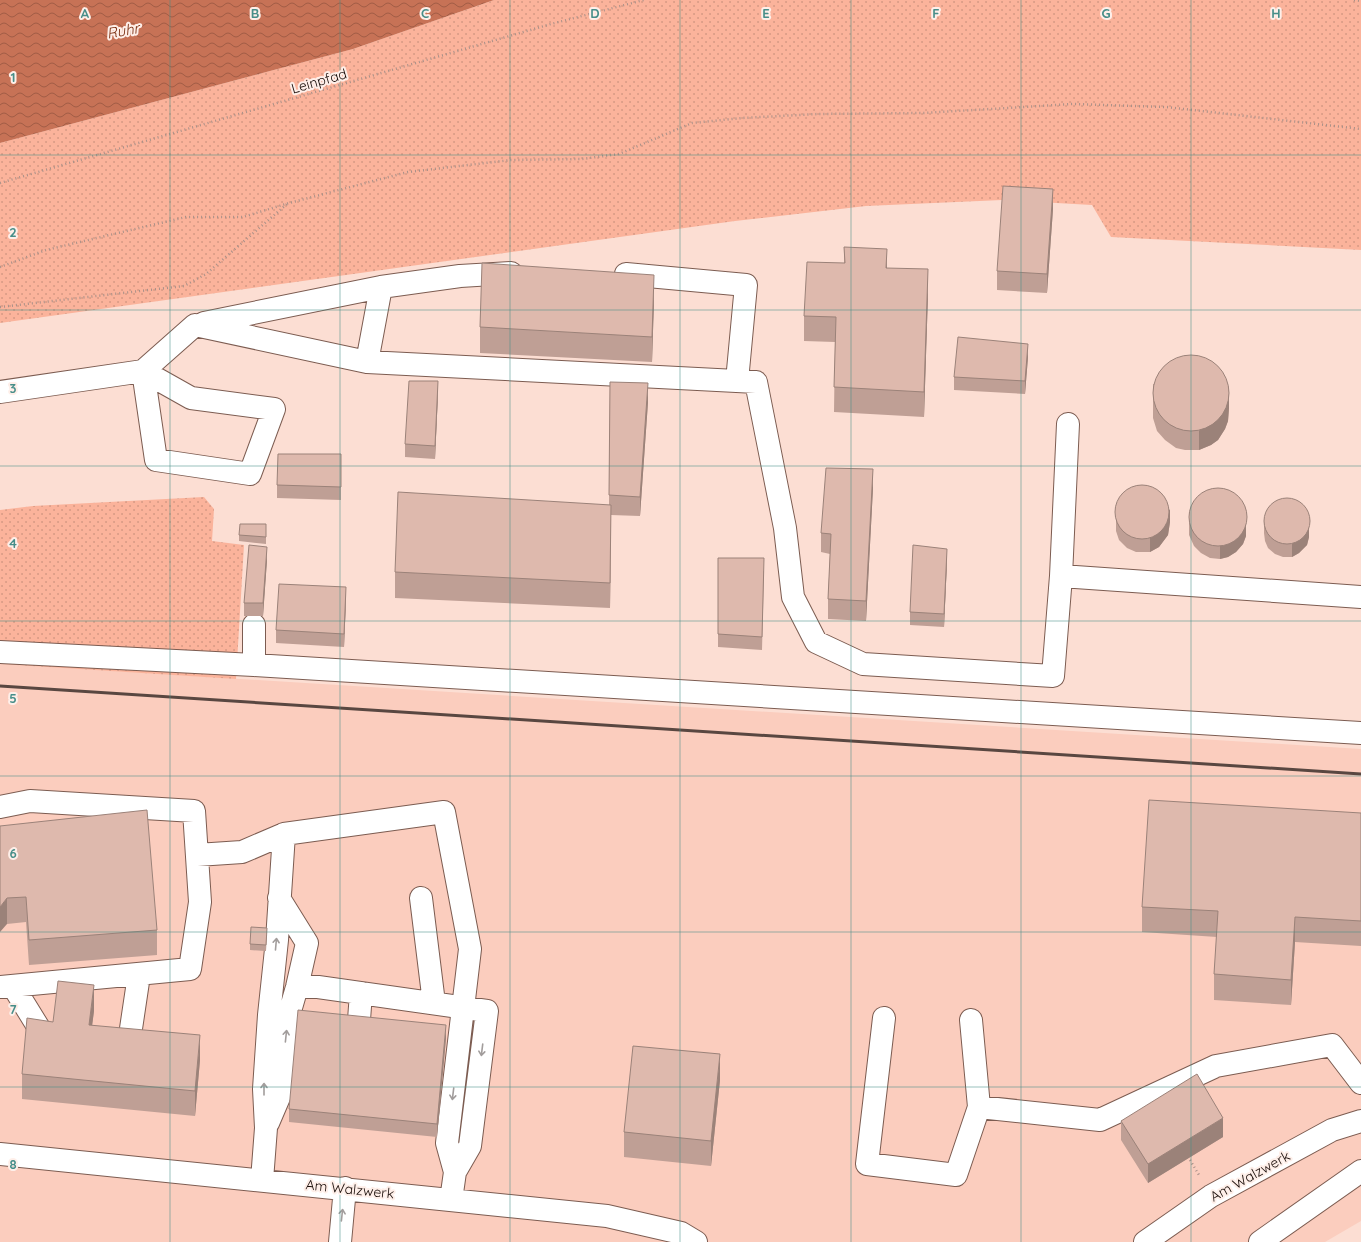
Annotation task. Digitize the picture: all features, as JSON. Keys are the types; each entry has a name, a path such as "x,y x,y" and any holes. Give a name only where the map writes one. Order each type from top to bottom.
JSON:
{"street":[{"path":"0,392 143,371 195,325 381,287 460,276 530,272"},
{"path":"608,273 746,285 737,381"},
{"path":"367,362 381,287"},
{"path":"195,325 367,362 756,382 785,528 793,597 816,642 863,664 1053,676 1068,424"},
{"path":"143,371 191,398 274,409 250,474 156,460 143,371"},
{"path":"1060,576 1361,597"},
{"path":"254,625 254,665"},
{"path":"0,652 254,665 1361,733"},
{"path":"0,807 30,801 194,811 200,902 190,969 7,987"},
{"path":"197,855 242,852 284,834 444,812 470,949 447,1143 455,1172"},
{"path":"262,1180 266,1128 264,1089 269,1015 277,940 284,834"},
{"path":"266,1128 280,1095 288,1018 307,943 279,898"},
{"path":"421,898 434,1003"},
{"path":"129,1042 140,975"},
{"path":"7,987 42,1033"},
{"path":"297,987 362,993 434,1003 463,1017 487,1011 470,1146 455,1172 451,1200"},
{"path":"359,1020 362,993"},
{"path":"884,1018 867,1164 956,1175 979,1107 971,1020"},
{"path":"979,1107 1100,1120 1216,1066 1332,1045 1361,1083"},
{"name":"Am Walzwerk","path":"1145,1242 1211,1196 1332,1130 1361,1121"},
{"name":"Am Walzwerk","path":"0,1154 345,1188 607,1216 681,1233 696,1242"},
{"path":"1260,1242 1361,1171"},
{"path":"340,1242 345,1188"}],"path":[{"name":"Leinpfad","path":"0,183 552,24 644,0"},
{"path":"1354,0 1361,1"},
{"path":"0,267 46,250 186,217 243,217 289,203 408,172 511,160 582,159 619,154 692,123 742,118 818,114 924,113 1073,104 1166,107 1361,129"},
{"path":"0,308 184,286 206,274 289,203"}],"shaded area":[{"path":"494,0 1361,0 1361,250 1111,237 1092,205 1002,200 866,206 735,221 0,323 0,143 353,49"},
{"path":"204,497 214,509 212,541 244,545 236,679 0,664 0,510 33,506"},
{"path":"0,664 1361,749 1361,1221 1325,1242 0,1242"}],"water":[{"name":"Ruhr","path":"0,0 494,0 353,49 0,143"}],"building":[{"path":"1003,186 1053,189 1047,274 997,271"},
{"path":"844,247 887,249 886,268 928,269 924,392 834,387 836,317 804,316 807,262 845,263"},
{"path":"482,263 654,275 652,337 480,327"},
{"path":"958,337 1028,344 1025,381 954,377"},
{"path":"1191,355 1206,358 1218,366 1226,378 1229,393 1226,408 1218,420 1206,428 1191,431 1176,428 1164,420 1156,408 1153,393 1156,378 1164,366 1176,358"},
{"path":"409,381 438,381 435,446 405,444"},
{"path":"610,382 648,383 640,497 609,495"},
{"path":"278,454 341,454 341,487 277,485"},
{"path":"826,468 873,469 866,601 828,599 831,534 821,533"},
{"path":"1137,485 1147,485 1157,489 1165,497 1169,507 1169,517 1165,527 1157,535 1147,539 1137,539 1127,535 1119,527 1115,517 1115,507 1119,497 1127,489"},
{"path":"1218,488 1234,493 1242,501 1247,517 1242,533 1234,541 1218,546 1202,541 1194,533 1189,517 1194,501 1202,493"},
{"path":"398,492 611,505 610,583 395,572"},
{"path":"1287,498 1300,502 1306,508 1310,521 1306,534 1300,540 1287,544 1274,540 1268,534 1264,521 1268,508 1274,502"},
{"path":"240,524 266,524 266,537 239,535"},
{"path":"249,545 267,547 263,603 244,603"},
{"path":"913,545 947,549 944,614 910,612"},
{"path":"718,558 764,558 762,637 718,634"},
{"path":"279,584 346,587 344,634 276,630"},
{"path":"1149,800 1361,813 1361,921 1295,917 1291,980 1214,974 1218,911 1142,907"},
{"path":"147,810 157,930 29,940 26,897 7,898 0,907 0,826"},
{"path":"251,927 267,928 266,945 250,944"},
{"path":"58,981 94,985 89,1025 200,1035 195,1091 22,1074 27,1018 53,1022"},
{"path":"298,1010 446,1025 437,1124 289,1109"},
{"path":"633,1046 720,1054 711,1141 624,1132"},
{"path":"1197,1074 1223,1118 1148,1164 1121,1121"}],"railway":[{"path":"0,686 1361,774"}]}
